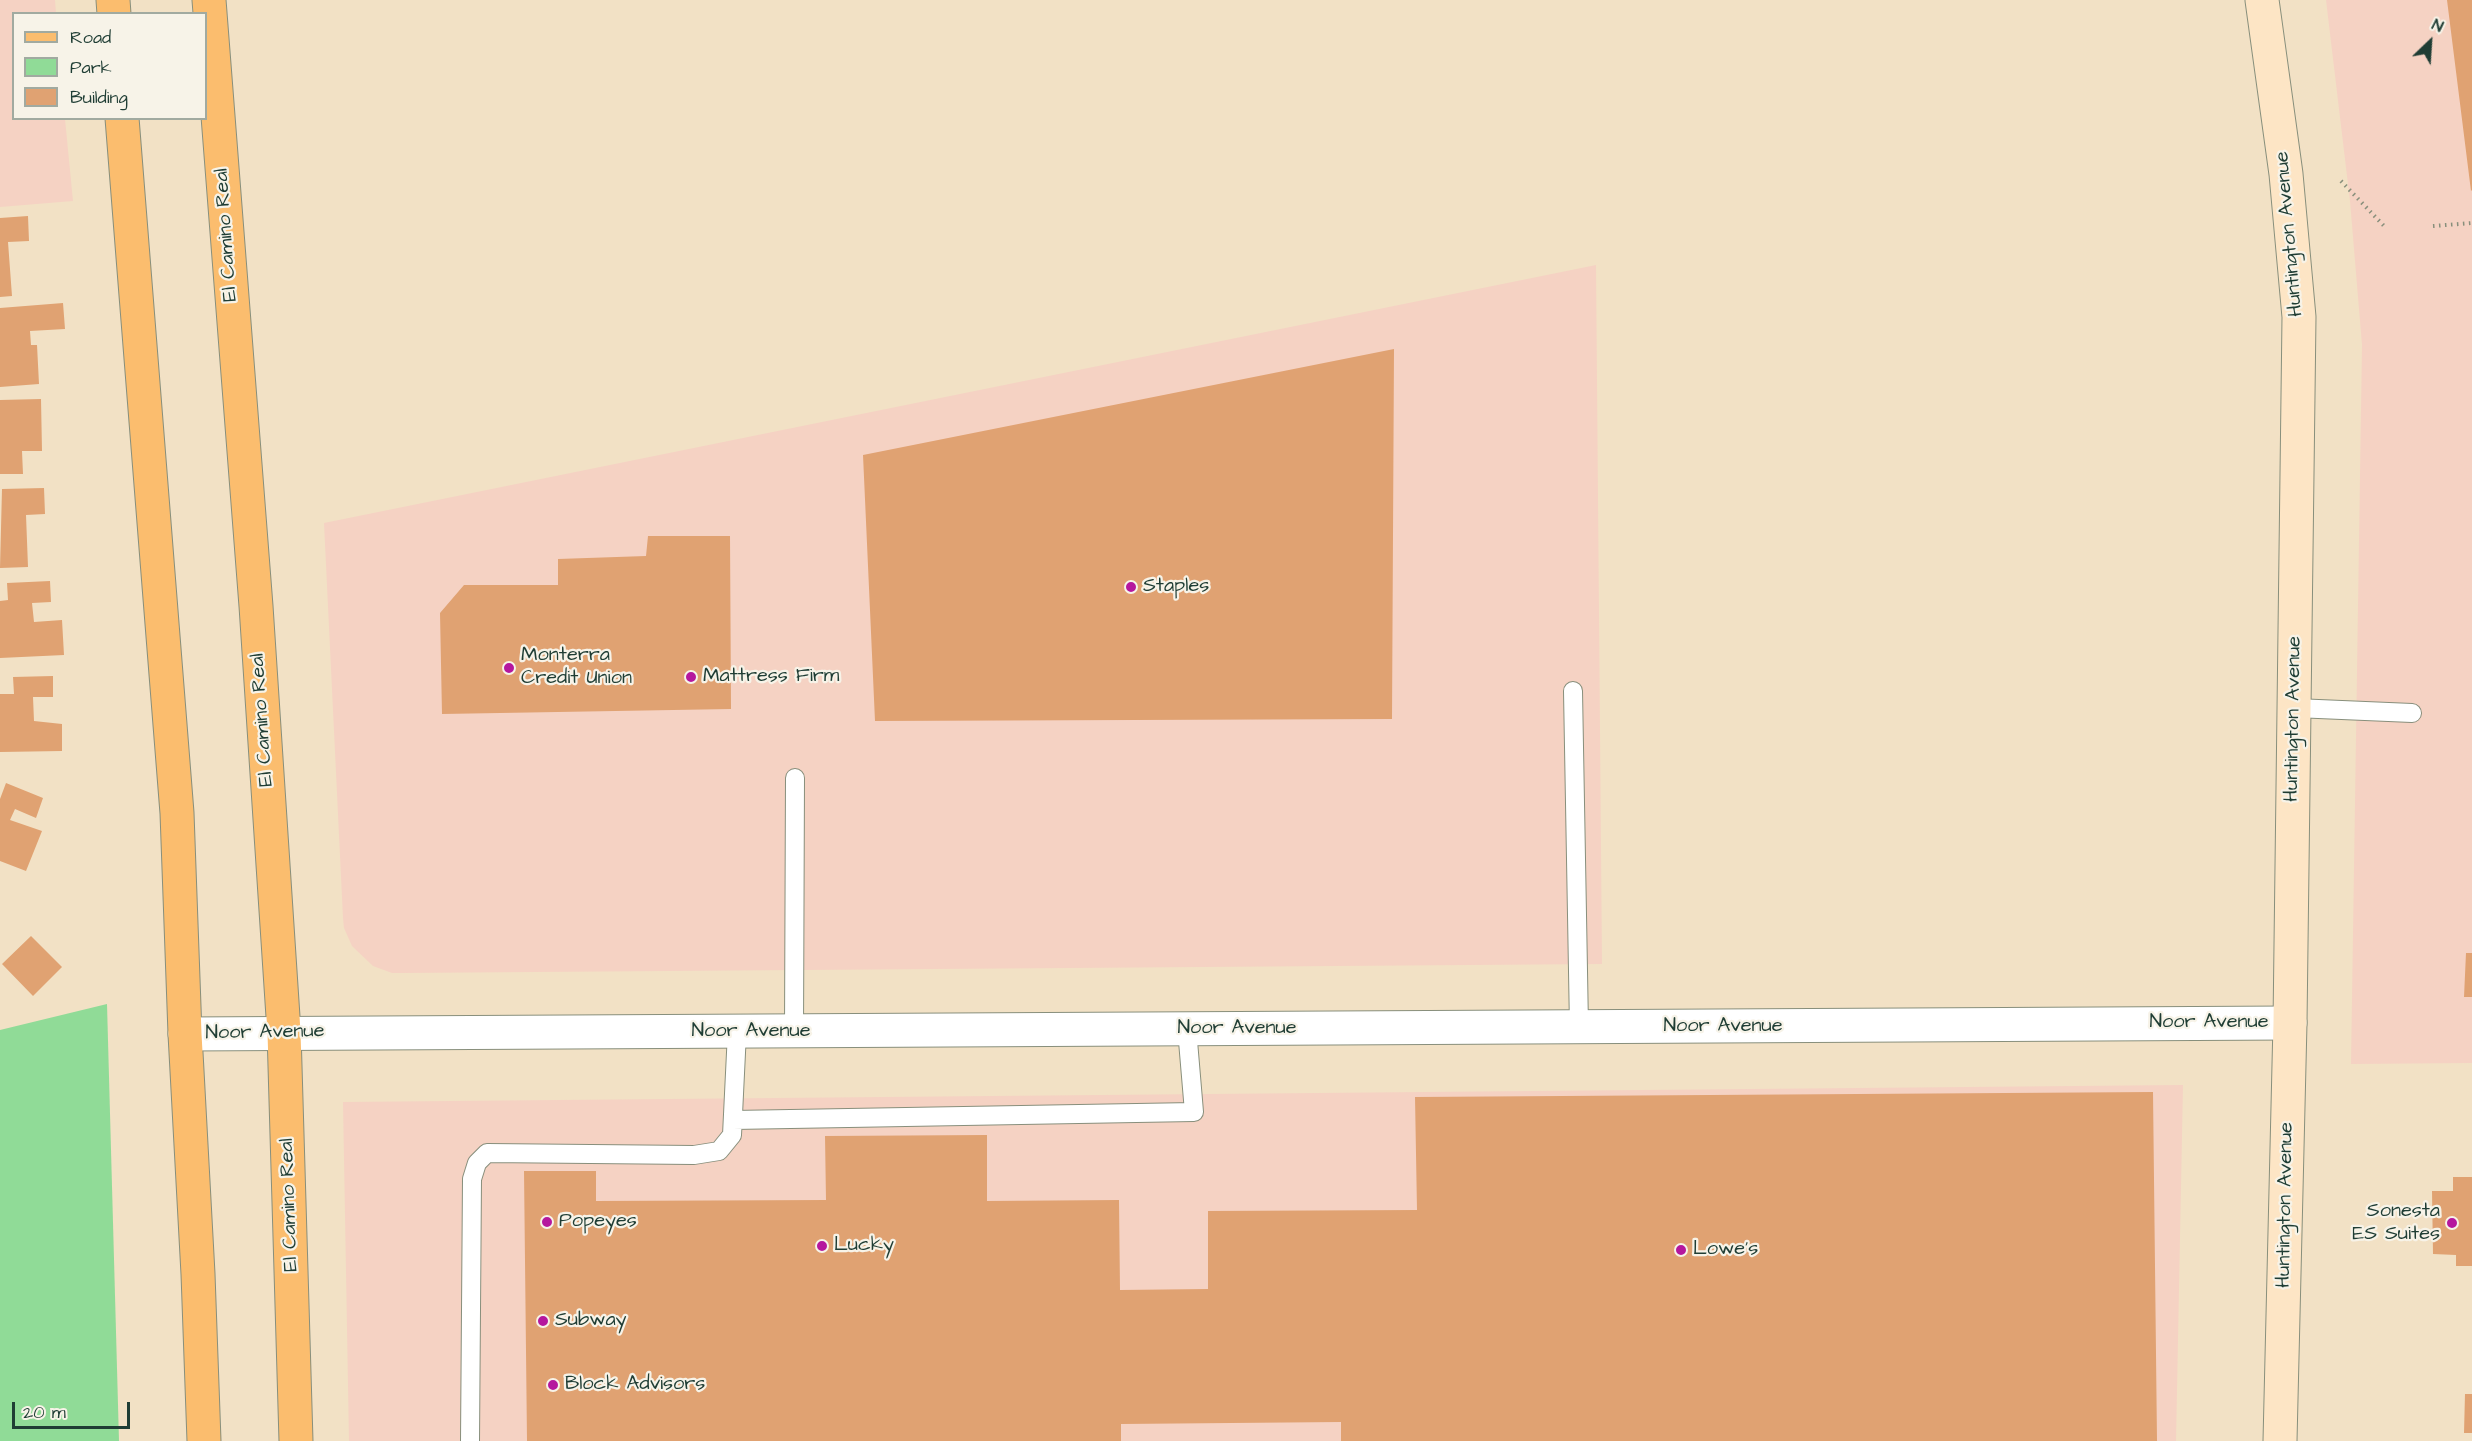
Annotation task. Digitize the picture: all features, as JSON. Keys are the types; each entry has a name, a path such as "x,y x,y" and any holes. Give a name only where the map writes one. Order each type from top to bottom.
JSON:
{"main road":[{"name":"El Camino Real","path":"209,0 256,606 284,1032 296,1441"},
{"path":"122,120 177,813 204,1441"}],"street":[{"name":"Huntington Avenue","path":"2262,0 2286,174 2299,317 2290,1023 2280,1441"},
{"name":"Noor Avenue","path":"185,1034 2290,1023"}],"lane":[{"path":"1573,692 1579,1028"},
{"path":"2295,708 2412,713"},
{"path":"794,1031 795,778"},
{"path":"733,1120 1194,1112 1187,1029"},
{"path":"470,1441 472,1179 477,1163 487,1153 702,1154 719,1151 732,1135 737,1032"}],"path":[{"path":"2341,181 2386,228"},
{"path":"2433,226 2472,224"}],"shaded area":[{"path":"0,0 55,0 56,12 12,12 12,120 65,120 73,201 0,207"},
{"path":"2326,0 2472,0 2472,1063 2351,1064 2362,345 2350,201"},
{"path":"1596,265 1602,964 392,973 373,966 352,946 344,928 343,918 324,523"},
{"path":"2183,1085 2176,1441 349,1441 343,1102"}],"green space":[{"path":"107,1004 119,1441 0,1441 0,1030"}],"building":[{"path":"2447,0 2472,0 2471,191"},
{"path":"28,216 29,241 8,242 12,296 0,297 0,218"},
{"path":"63,303 65,329 30,331 31,345 37,345 39,384 0,387 0,308"},
{"name":"Staples","path":"1394,349 1392,719 875,721 863,455"},
{"path":"41,399 42,451 22,451 23,474 0,474 0,400"},
{"path":"44,488 45,514 26,515 28,567 0,568 2,489"},
{"path":"648,536 730,536 731,709 442,714 440,613 464,585 558,585 558,559 646,556"},
{"path":"50,581 51,602 32,603 34,622 62,620 64,655 0,658 0,601 8,600 7,583"},
{"path":"53,676 53,697 33,697 34,721 62,724 62,751 0,752 0,694 14,694 13,677"},
{"path":"6,783 43,798 36,818 15,809 10,820 42,831 26,871 0,861 0,799"},
{"path":"31,936 62,967 33,996 2,964"},
{"path":"2466,953 2472,953 2472,997 2464,997"},
{"name":"Lowe's","path":"2153,1092 2157,1441 1341,1441 1341,1422 1121,1424 1121,1441 527,1441 524,1171 596,1171 596,1201 826,1200 825,1136 987,1135 987,1201 1119,1200 1120,1290 1208,1289 1208,1211 1417,1210 1415,1097"},
{"name":"Sonesta ES Suites","path":"2453,1177 2472,1177 2472,1266 2456,1266 2456,1255 2433,1254 2432,1191 2453,1191"},
{"path":"2465,1394 2472,1394 2472,1433 2464,1433"}],"place":[{"name":"Staples","path":"1131,587"},
{"name":"Monterra Credit Union","path":"509,668"},
{"name":"Mattress Firm","path":"691,677"},
{"name":"Popeyes","path":"547,1222"},
{"name":"Sonesta ES Suites","path":"2452,1223"},
{"name":"Lucky","path":"822,1246"},
{"name":"Lowe's","path":"1681,1250"},
{"name":"Subway","path":"543,1321"},
{"name":"Block Advisors","path":"553,1385"}]}
